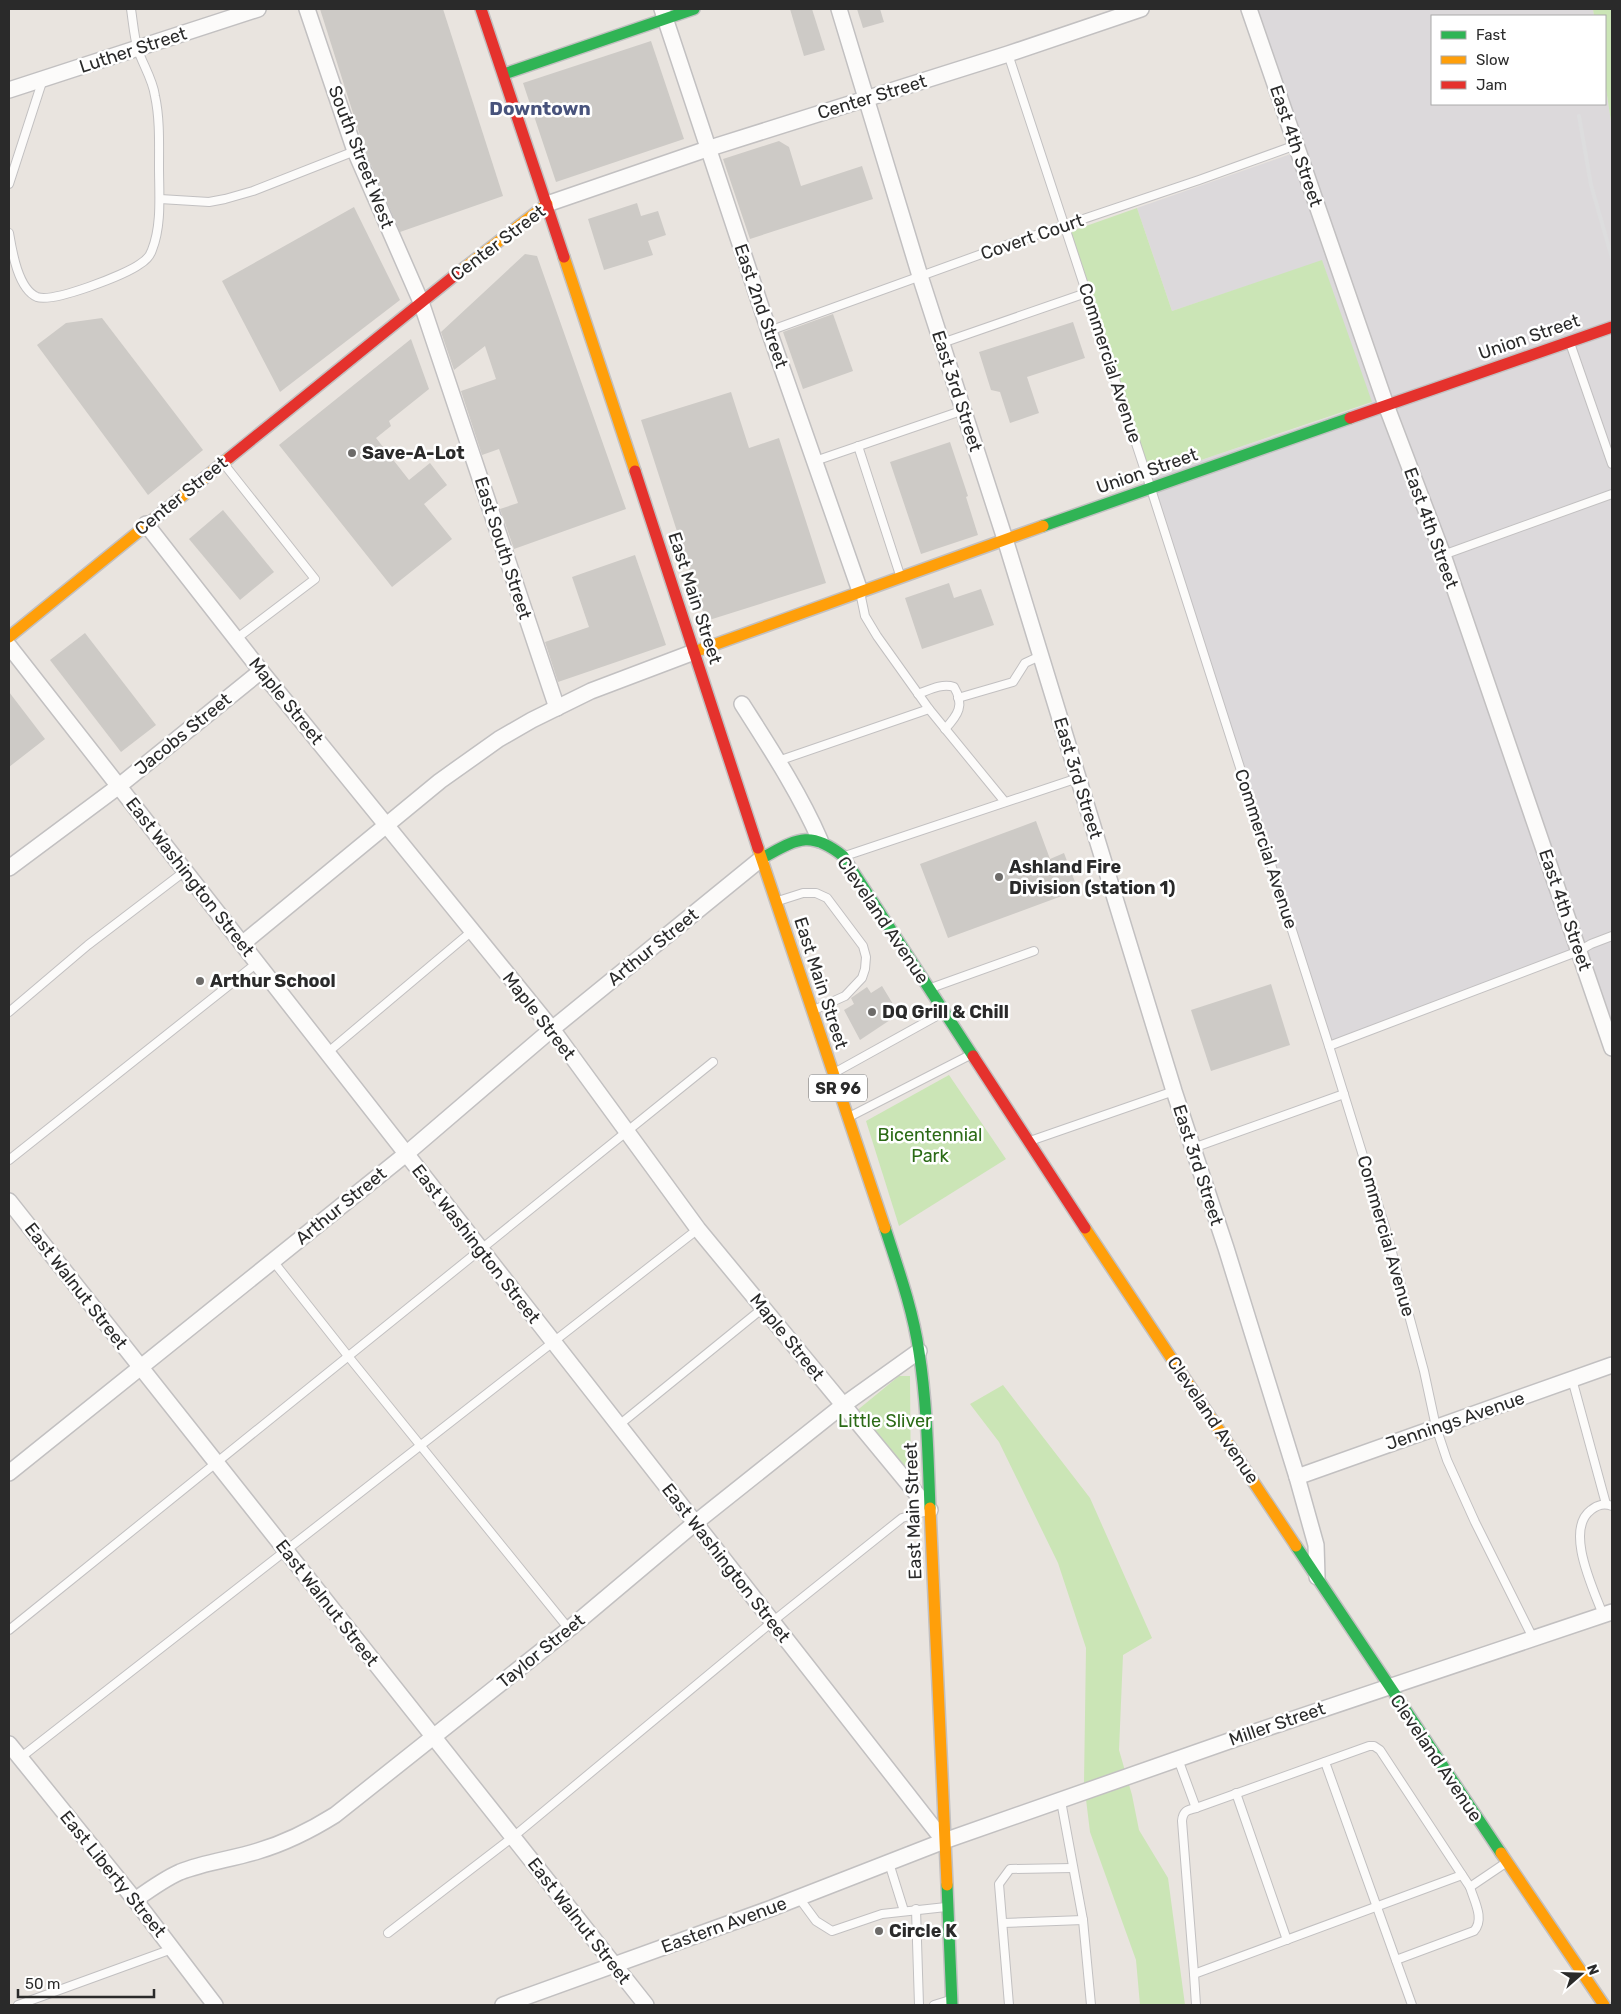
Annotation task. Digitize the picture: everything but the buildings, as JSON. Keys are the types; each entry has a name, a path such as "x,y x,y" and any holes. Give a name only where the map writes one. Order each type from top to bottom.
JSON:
{"main road":[{"name":"East Main Street","path":"481,9 903,1283 919,1351 927,1430 952,2002"},
{"path":"504,74 664,14 694,9"},
{"name":"Center Street","path":"9,637 222,462 421,302 547,204"},
{"name":"Union Street","path":"694,652 1004,539 1612,327"},
{"path":"762,858 803,838 820,840"},
{"name":"Cleveland Avenue","path":"820,840 830,845 843,856 1028,1142 1388,1686 1604,2005"}],"street":[{"name":"Luther Street","path":"9,90 258,9"},
{"name":"South Street West","path":"307,9 355,151 421,302"},
{"name":"East 3rd Street","path":"838,9 1174,1091 1297,1476 1316,1545 1317,1577"},
{"name":"Center Street","path":"547,204 707,149 1008,54 1140,9"},
{"name":"East 4th Street","path":"1249,9 1386,405 1442,555 1612,1048"},
{"name":"East 2nd Street","path":"664,14 707,149 860,592"},
{"name":"East South Street","path":"421,302 557,708"},
{"name":"Maple Street","path":"146,524 261,671 552,1029 698,1229 842,1406 930,1510"},
{"name":"East Washington Street","path":"9,646 944,1842"},
{"path":"242,944 440,780 499,739 592,691 694,652"},
{"name":"Jacobs Street","path":"9,868 119,786 261,671"},
{"path":"742,704 778,760 820,840"},
{"name":"Arthur Street","path":"9,1473 406,1154 552,1029 762,858"},
{"name":"East Walnut Street","path":"9,1201 646,2005"},
{"name":"Taylor Street","path":"134,1900 178,1873 196,1866 258,1851 311,1830 335,1815 569,1629 695,1523 842,1406 919,1351"},
{"name":"Jennings Avenue","path":"1297,1476 1612,1365"},
{"name":"Miller Street","path":"944,1842 1388,1686 1608,1614"},
{"name":"East Liberty Street","path":"9,1744 215,2005"},
{"name":"Eastern Avenue","path":"503,2005 799,1898 944,1842"}],"lane":[{"path":"9,233 16,265 27,290 37,297 51,298 113,277 148,258 155,238 160,200 159,130 155,94 138,48 130,9"},
{"name":"Commercial Avenue","path":"1008,54 1151,489 1344,1094 1386,1230 1424,1371 1436,1427 1455,1480 1533,1638"},
{"path":"9,184 43,78"},
{"name":"Covert Court","path":"769,331 920,276 1296,145"},
{"path":"160,200 208,202 225,199 253,191 355,151"},
{"path":"942,343 1086,293"},
{"path":"1569,342 1612,464"},
{"path":"815,461 964,410"},
{"path":"858,446 900,577"},
{"path":"222,462 315,580 236,639"},
{"path":"1442,555 1612,494"},
{"path":"860,592 865,616 928,709 1006,802"},
{"path":"958,698 1013,682 1025,663 1040,656"},
{"path":"918,694 938,686 948,685 954,687 958,698 957,716 945,729"},
{"path":"778,760 928,709"},
{"path":"843,856 1078,778"},
{"path":"9,1012 88,945 185,870"},
{"path":"776,901 803,893 816,892 827,898 863,946 866,957 865,969 862,978 852,991 812,1011"},
{"path":"327,1053 472,931"},
{"path":"1329,1046 1579,951 1612,936"},
{"path":"929,988 1034,951"},
{"path":"9,1160 257,963"},
{"path":"833,1074 944,1012"},
{"path":"848,1118 972,1054"},
{"path":"9,1630 713,1062"},
{"path":"1028,1142 1174,1091"},
{"path":"1193,1148 1344,1094"},
{"path":"20,1758 698,1229"},
{"path":"273,1260 420,1446 569,1629"},
{"path":"619,1425 763,1308"},
{"path":"1572,1379 1609,1505 1593,1508 1582,1518 1579,1538 1584,1559 1608,1614"},
{"path":"388,1933 513,1838 772,1622 902,1518 930,1510"},
{"path":"1196,2005 1182,1815 1186,1811 1370,1746 1380,1750 1470,1887 1480,1919 1474,1931 1396,1960"},
{"path":"1178,1759 1196,1808"},
{"path":"1325,1762 1412,2005"},
{"path":"1236,1793 1287,1940"},
{"path":"1061,1801 1083,1920 1091,2005"},
{"path":"1470,1887 1507,1862"},
{"path":"889,1863 904,1911"},
{"path":"1009,2005 999,1884 1010,1869 1073,1868"},
{"path":"1194,1974 1462,1875"},
{"path":"799,1898 816,1921 832,1931 882,1914 948,1907"},
{"path":"916,1909 919,2005"},
{"path":"1003,1923 1083,1920"},
{"path":"18,2005 172,1949"},
{"path":"934,2005 952,2002"}],"shaded area":[{"path":"1252,9 1593,9 1594,15 1431,15 1431,105 1606,105 1606,89 1612,128 1612,1030 1585,952 1331,1041 1151,477 1371,403 1322,261 1172,311 1137,208 1302,150"}],"green space":[{"path":"1593,9 1612,9 1612,128 1606,89 1606,15 1594,15"},
{"path":"1137,208 1172,311 1322,260 1372,402 1151,477 1069,232"},
{"name":"Bicentennial Park","path":"949,1075 1006,1159 899,1226 866,1121"},
{"name":"Little Sliver","path":"899,1376 910,1376 911,1494 849,1417"},
{"path":"1003,1385 1090,1498 1152,1638 1123,1655 1119,1750 1132,1795 1139,1830 1168,1878 1185,2005 1140,2005 1136,1960 1090,1832 1084,1783 1086,1648 1058,1563 999,1442 970,1404"}],"railway":[{"path":"1579,116 1591,185 1612,258"}],"traffic: fast":[{"path":"504,74 694,9"},
{"path":"1043,526 1350,418"},
{"path":"762,858 784,846 802,840 821,842 843,856 973,1056"},
{"path":"885,1228 909,1305 919,1352 928,1449 930,1508"},
{"path":"1296,1546 1501,1853"},
{"path":"947,1885 952,2005"}],"traffic: slow":[{"path":"459,272 547,204"},
{"path":"564,257 635,471"},
{"path":"9,637 229,458"},
{"path":"694,652 1043,526"},
{"path":"758,848 885,1228"},
{"path":"1085,1228 1296,1546"},
{"path":"930,1508 947,1885"},
{"path":"1501,1853 1604,2005"}],"traffic: jam":[{"path":"481,9 564,257"},
{"path":"229,458 459,272"},
{"path":"1350,418 1612,327"},
{"path":"635,471 758,848"},
{"path":"973,1056 1085,1228"}],"place":[{"name":"Save-A-Lot","path":"352,453"},
{"name":"Ashland Fire Division (station 1)","path":"999,877"},
{"name":"Arthur School","path":"200,981"},
{"name":"DQ Grill & Chill","path":"872,1012"},
{"name":"Circle K","path":"879,1931"}],"district":[{"name":"Downtown","path":"540,108"}]}
